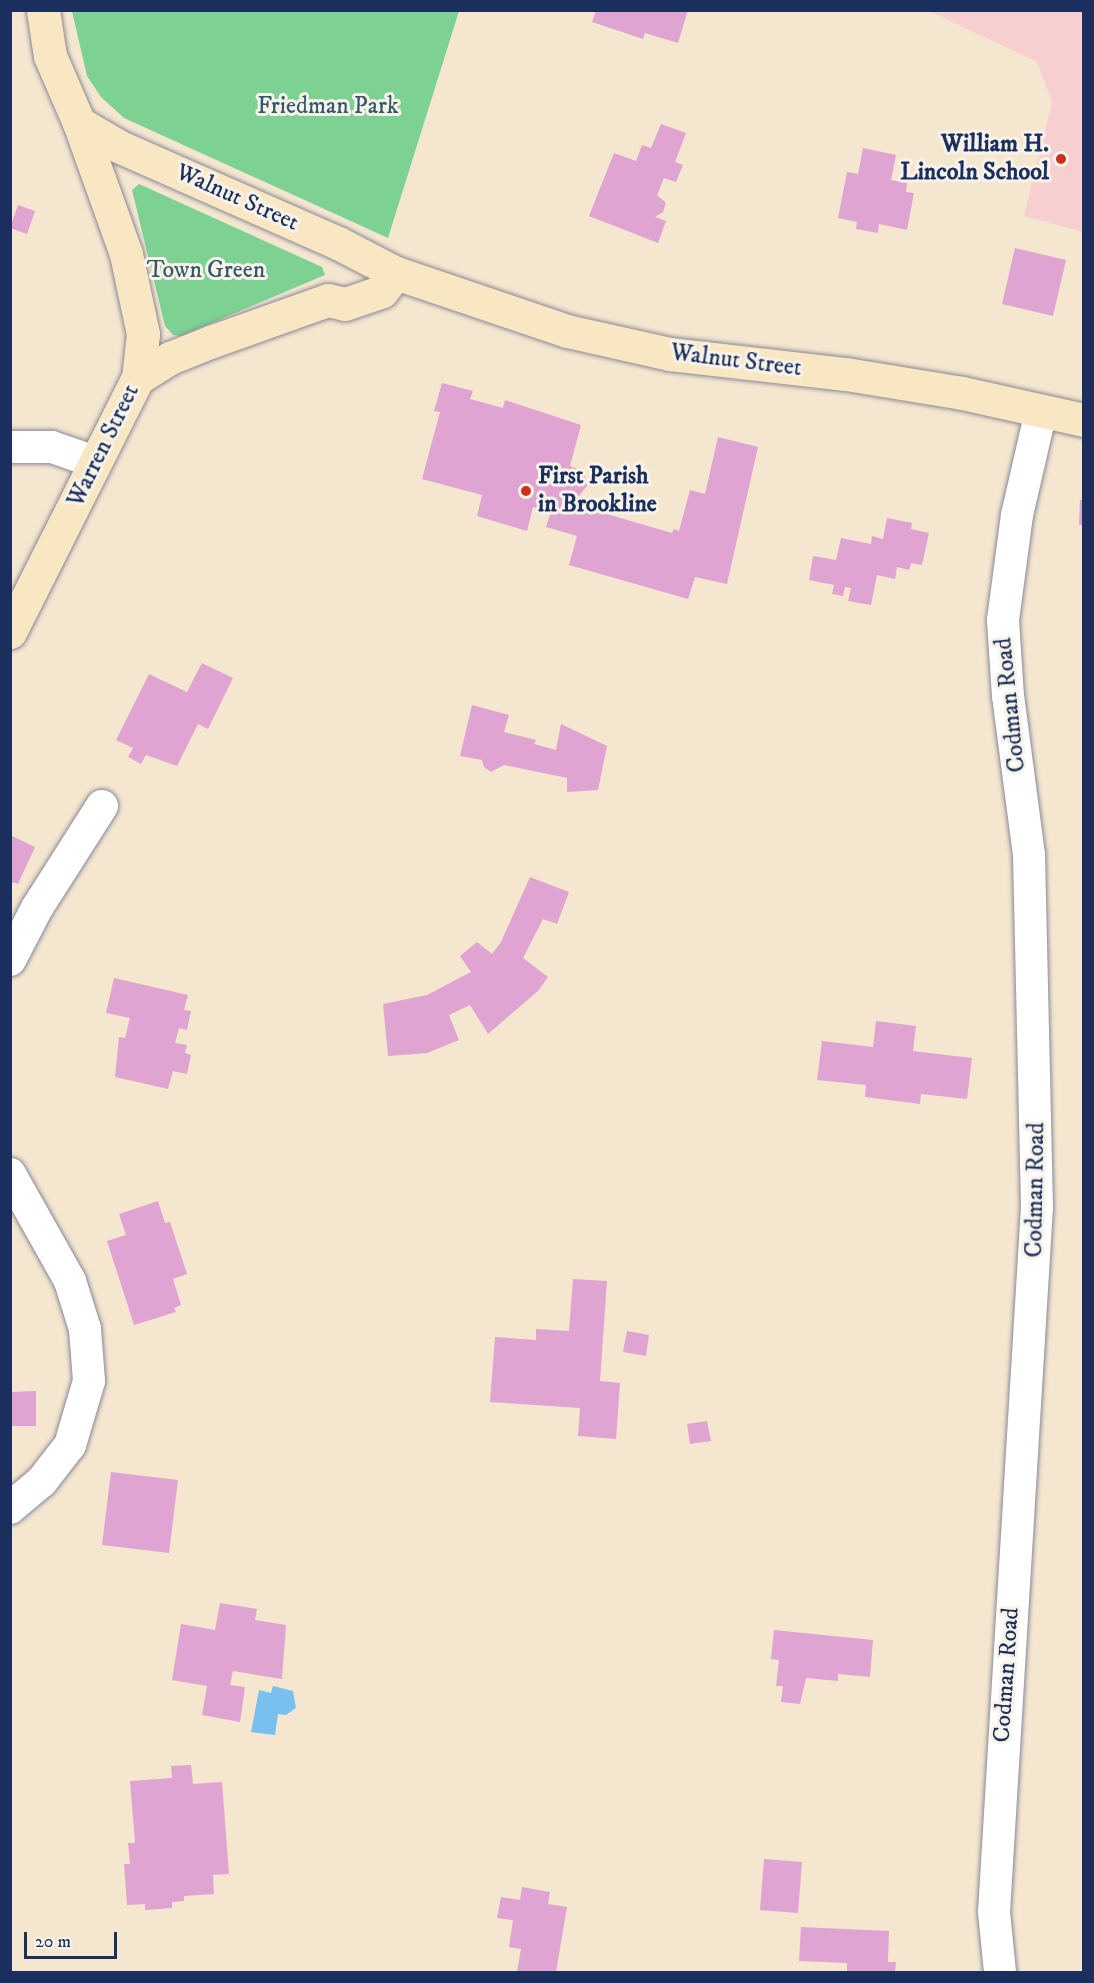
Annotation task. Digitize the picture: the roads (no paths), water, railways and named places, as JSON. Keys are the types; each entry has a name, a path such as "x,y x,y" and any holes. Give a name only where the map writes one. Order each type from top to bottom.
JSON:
{"street":[{"name":"Warren Street","path":"10,632 138,378 143,334 126,254 79,123 64,94 50,56 43,10"},
{"name":"Walnut Street","path":"79,123 118,146 338,243 396,273 567,331 629,347 867,377 1083,420"},
{"path":"138,378 178,354 328,300 345,304 382,291 396,273"},
{"name":"Codman Road","path":"1000,1972 994,1912 1037,1207 1029,855 1006,677 1003,620 1014,535 1041,411"},
{"path":"10,447 52,447 95,462"},
{"path":"10,960 37,908 102,806"},
{"path":"10,1174 70,1281 85,1329 89,1381 70,1445 42,1481 10,1508"}],"water":[{"path":"273,1686 293,1691 296,1708 286,1715 278,1714 275,1735 251,1732 259,1690 271,1693"}],"place":[{"name":"William H. Lincoln School","path":"1061,159"},
{"name":"First Parish in Brookline","path":"526,491"}],"park label":[{"name":"Friedman Park","path":"328,107"},
{"name":"Town Green","path":"206,271"}]}
